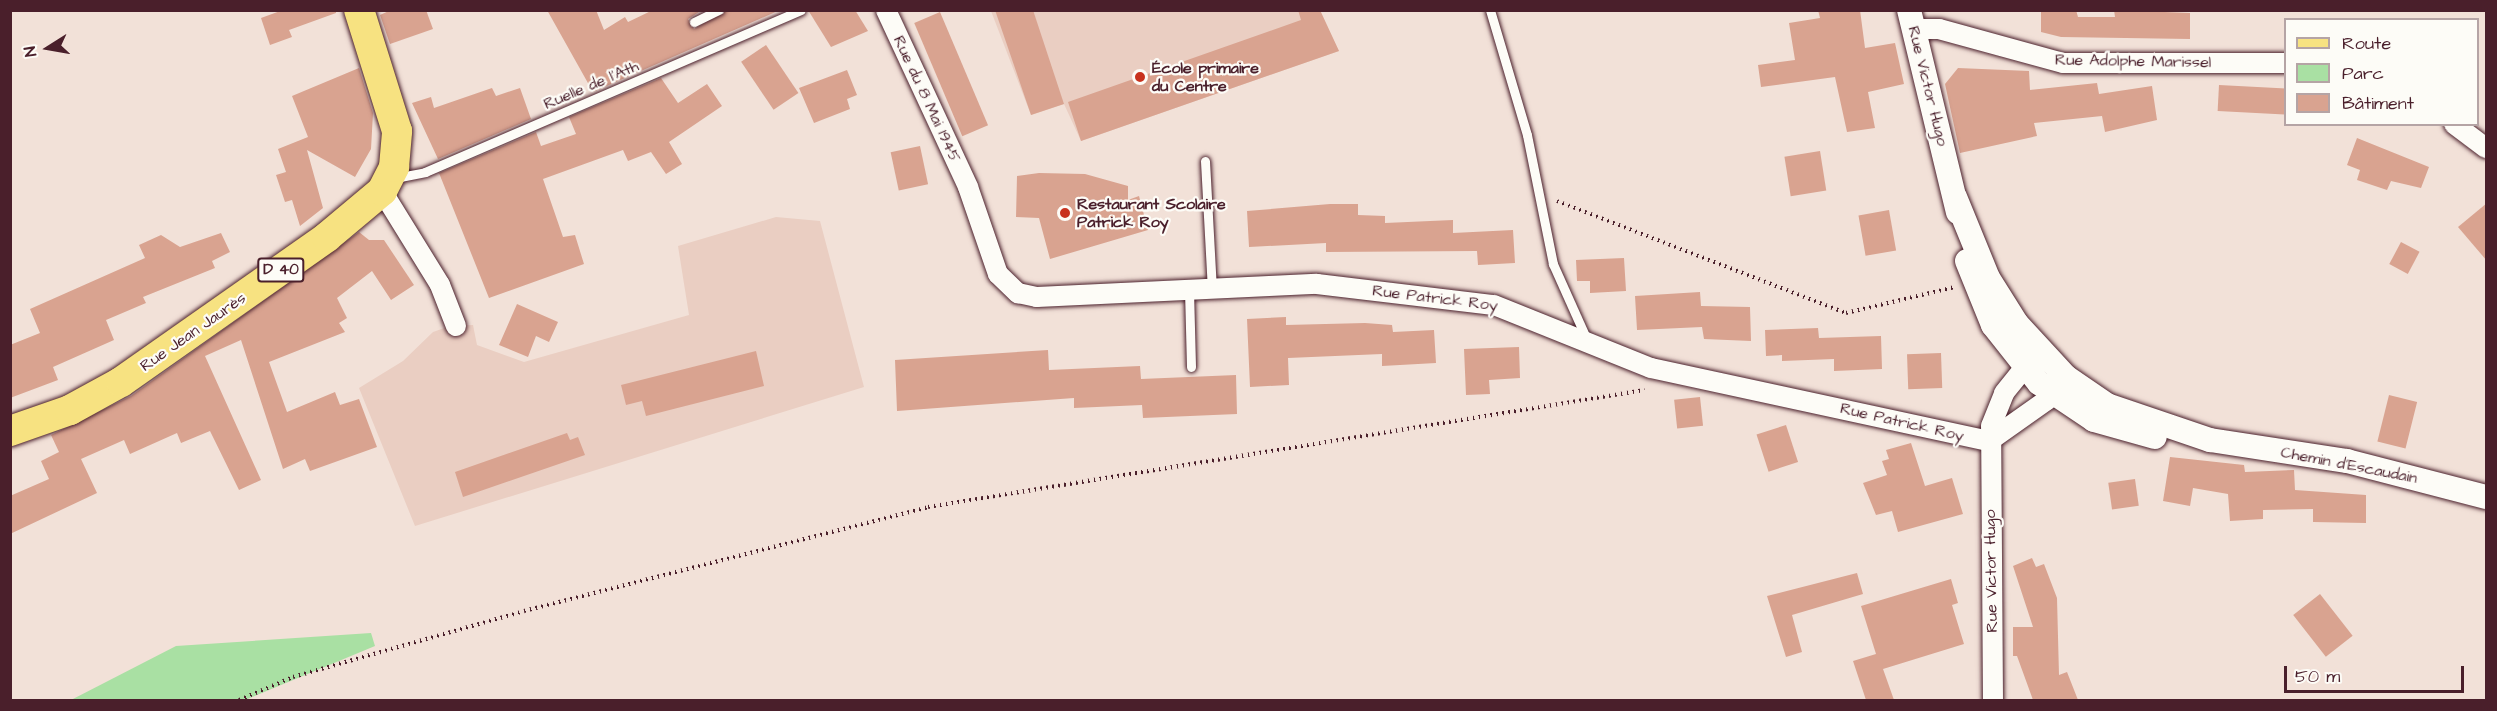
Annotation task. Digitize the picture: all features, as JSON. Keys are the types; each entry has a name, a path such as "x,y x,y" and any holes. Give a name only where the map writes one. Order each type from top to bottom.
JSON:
{"main road":[{"path":"358,10 397,131 386,184"},
{"name":"Rue Jean Jaurès","path":"10,432 70,410 112,388 327,237 386,184"}],"street":[{"name":"Rue du 8 Mai 1945","path":"886,10 968,187"},
{"name":"Rue Adolphe Marissel","path":"1911,20 2063,63 2284,63"},
{"name":"Rue Victor Hugo","path":"1911,20 1955,197 1973,282 1993,325 2041,377"},
{"path":"2457,126 2487,148"},
{"path":"386,184 440,285 456,326"},
{"name":"Rue Patrick Roy","path":"968,187 998,274 1018,293 1037,297 1317,284 1494,305 1675,373 1989,441"},
{"name":"Rue Victor Hugo","path":"1955,197 1996,293 2041,377"},
{"path":"1989,441 2023,420 2041,377"},
{"name":"Rue Victor Hugo","path":"1993,700 1989,441 1997,405 2041,377"},
{"name":"Chemin d'Escaudain","path":"2041,377 2094,420 2127,432 2210,440 2347,461 2487,497"}],"lane":[{"path":"694,22 719,10"},
{"name":"Ruelle de l'Ath","path":"386,184 425,172 801,10"},
{"path":"1490,10 1540,194 1552,264 1588,342"},
{"path":"1205,161 1212,288"},
{"path":"1189,290 1191,367"}],"path":[{"path":"1540,194 1846,313 1973,282"},
{"path":"239,700 293,677 524,611 928,507 1668,386 1675,373"}],"shaded area":[{"name":"École primaire du Centre","path":"991,11 1319,11 1339,51 1081,141 1064,104 1031,115"},
{"path":"776,217 820,221 864,387 415,526 359,388 403,361 433,332 450,326 473,325 477,345 524,362 689,315 678,246"}],"green space":[{"path":"371,633 375,646 245,700 71,700 176,646"}],"building":[{"path":"283,10 336,10 336,13 289,30 292,37 270,45 261,18"},
{"path":"391,10 426,10 433,29 390,44 380,15"},
{"path":"547,10 596,10 604,30 625,17 628,22 653,10 702,10 688,19 694,29 726,10 780,10 593,92"},
{"path":"808,10 855,10 868,31 831,47"},
{"path":"995,10 1033,10 1064,104 1031,115"},
{"path":"1298,10 1320,10 1339,51 1081,141 1068,102 1301,20"},
{"path":"1818,10 1860,10 1865,48 1895,43 1904,84 1868,92 1875,128 1847,132 1835,77 1761,87 1758,65 1795,60 1789,23 1820,18"},
{"path":"2041,10 2076,10 2078,17 2115,17 2114,10 2190,13 2190,39 2061,37 2041,32"},
{"path":"940,12 988,125 962,136 914,23"},
{"path":"766,45 798,93 774,110 741,62"},
{"path":"359,68 373,113 371,149 355,177 307,150 323,208 300,226 292,200 285,202 276,175 286,172 278,149 308,137 292,96"},
{"path":"1958,68 2029,71 2030,90 2097,83 2099,94 2152,86 2157,120 2105,132 2102,116 2034,123 2037,136 1960,153 1945,84"},
{"path":"847,70 857,95 847,99 850,109 814,123 799,88"},
{"path":"661,78 678,103 707,84 722,106 669,142 682,164 666,174 651,152 628,161 623,150 543,179 563,237 575,235 584,264 489,298 439,173 536,132 541,146 576,134 569,117"},
{"path":"2219,85 2284,88 2284,114 2218,111"},
{"path":"492,88 496,96 520,88 531,119 438,159 412,103 431,97 434,108"},
{"path":"2357,138 2429,167 2421,188 2391,181 2387,190 2357,180 2360,170 2347,165"},
{"path":"920,146 928,184 899,190 891,152"},
{"path":"1820,151 1826,191 1791,196 1784,157"},
{"path":"1039,173 1085,174 1128,186 1128,200 1139,196 1148,230 1050,259 1039,218 1016,217 1017,176"},
{"path":"2487,203 2487,261 2458,227"},
{"path":"1358,204 1358,215 1385,216 1385,223 1453,220 1453,233 1513,230 1515,263 1478,265 1477,251 1326,252 1326,243 1249,247 1247,211"},
{"path":"1889,210 1896,250 1866,256 1858,215"},
{"path":"359,232 369,240 384,240 414,285 391,300 372,271 337,298 347,318 339,323 345,332 269,362 287,412 335,392 340,405 359,399 377,447 310,471 305,459 283,469 241,340 205,356 261,480 239,490 210,431 181,443 177,433 130,454 124,440 81,459 97,493 10,534 10,496 49,479 41,461 59,452 51,435 131,396"},
{"path":"221,233 230,252 212,261 215,268 143,297 146,303 106,320 114,340 53,367 58,380 10,398 10,345 40,333 30,309 145,258 139,245 161,235 180,247"},
{"path":"2401,242 2420,252 2408,274 2389,264"},
{"path":"1624,258 1626,291 1590,293 1590,281 1577,281 1576,260"},
{"path":"1700,292 1701,306 1750,307 1751,341 1704,339 1702,327 1637,330 1635,296"},
{"path":"517,304 558,322 549,342 536,336 528,357 499,345"},
{"path":"1286,317 1286,325 1365,323 1392,325 1393,332 1434,330 1436,363 1382,366 1382,354 1288,358 1289,385 1250,387 1247,319"},
{"path":"1818,328 1819,338 1881,336 1882,369 1834,371 1834,359 1782,361 1782,355 1766,356 1765,330"},
{"path":"1519,347 1520,378 1489,380 1490,394 1466,395 1464,349"},
{"path":"1048,350 1049,370 1140,366 1141,379 1236,375 1237,414 1143,418 1142,405 1074,408 1074,398 897,411 895,360"},
{"path":"756,351 764,386 646,416 642,401 626,405 621,385"},
{"path":"1941,353 1942,388 1908,389 1907,354"},
{"path":"2389,395 2417,402 2406,449 2377,442"},
{"path":"1700,397 1703,426 1677,429 1674,400"},
{"path":"1786,425 1798,462 1769,472 1757,435"},
{"path":"567,433 570,440 578,437 585,455 463,497 455,472"},
{"path":"1911,443 1925,486 1952,478 1963,514 1898,532 1892,511 1876,515 1863,483 1887,475 1882,461 1889,459 1886,450"},
{"path":"2170,457 2244,465 2245,472 2294,470 2295,490 2366,495 2366,523 2313,522 2313,509 2263,510 2263,519 2230,521 2228,494 2193,488 2190,506 2163,501"},
{"path":"2135,479 2139,506 2112,509 2108,483"},
{"path":"2032,558 2036,567 2044,564 2057,598 2059,675 2067,672 2078,700 2033,700 2017,656 2013,656 2013,627 2033,627 2013,566"},
{"path":"1857,573 1863,594 1792,615 1802,652 1786,657 1767,596"},
{"path":"1951,579 1958,603 1952,605 1964,644 1883,669 1894,700 1866,700 1853,661 1876,654 1861,606"},
{"path":"2320,594 2353,636 2326,657 2293,615"}],"place":[{"name":"École primaire du Centre","path":"1140,77"},
{"name":"Restaurant Scolaire Patrick Roy","path":"1065,213"}]}
